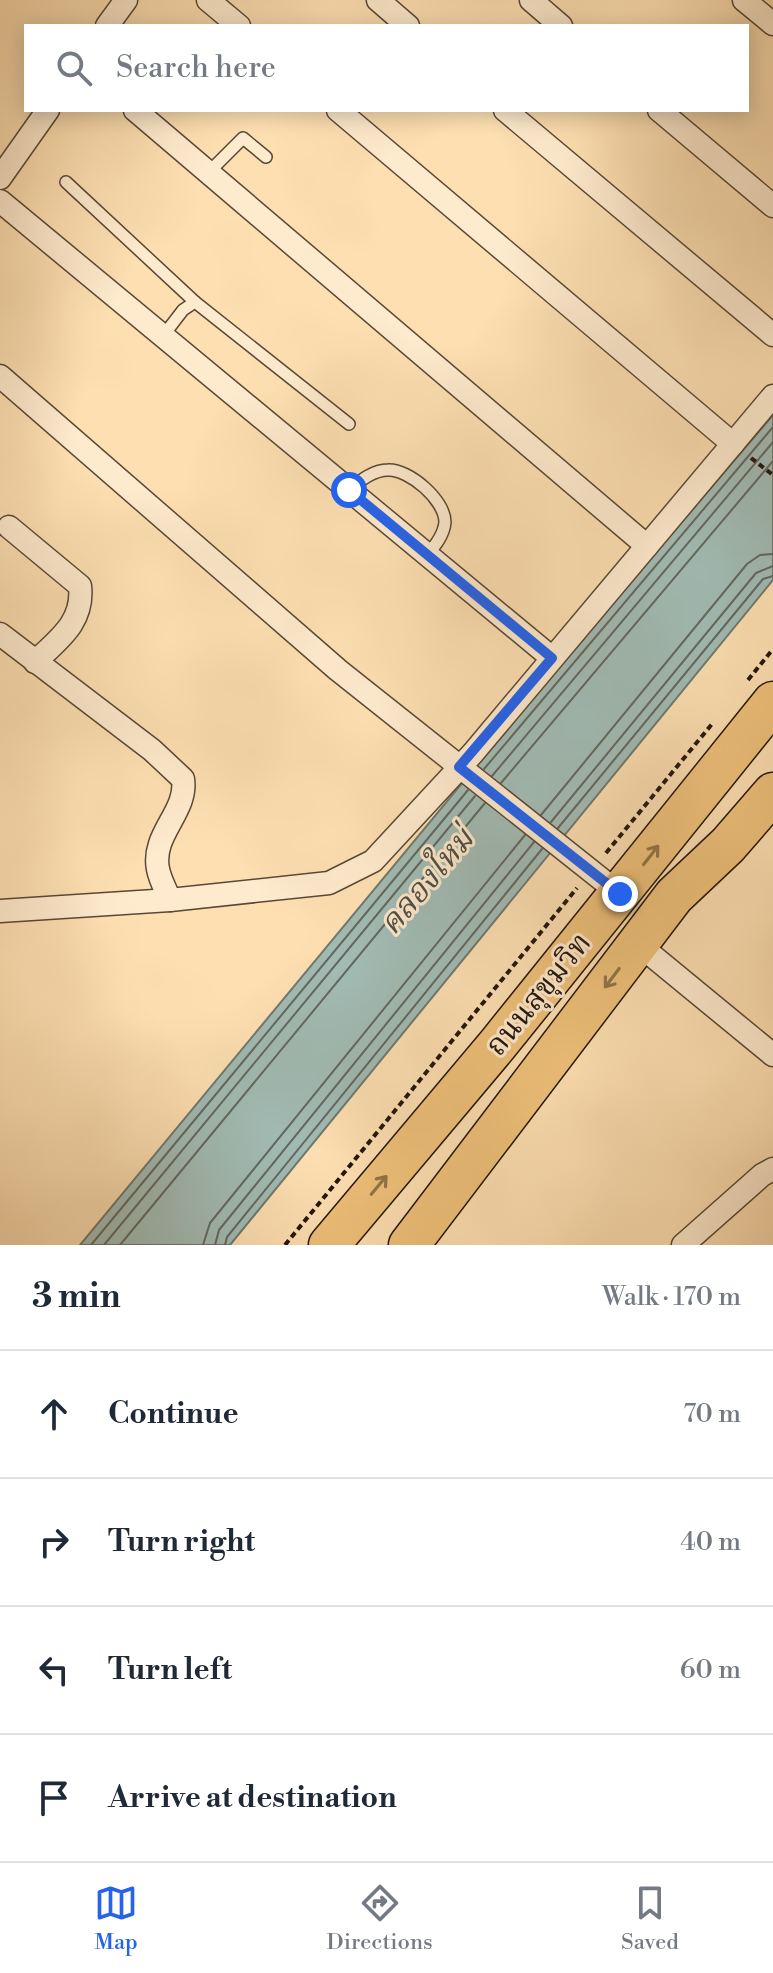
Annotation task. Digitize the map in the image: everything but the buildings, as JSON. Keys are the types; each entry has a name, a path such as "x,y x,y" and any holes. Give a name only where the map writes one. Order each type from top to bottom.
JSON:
{"highway":[{"name":"ถนนสุขุมวิท","path":"329,1245 596,875 760,692"},
{"name":"ถนนสุขุมวิท","path":"409,1245 674,896 728,845 773,793"}],"street":[{"path":"108,24 126,0"},
{"path":"208,0 237,24"},
{"path":"378,0 406,24"},
{"path":"531,0 559,24"},
{"path":"744,0 773,24"},
{"path":"0,178 47,112"},
{"path":"137,112 647,546"},
{"path":"340,112 733,444"},
{"path":"507,112 773,335"},
{"path":"661,112 773,206"},
{"path":"0,201 552,658"},
{"path":"0,376 263,606 596,875"},
{"path":"0,911 170,900 329,883 373,861 463,770 552,658 773,396"},
{"path":"9,527 80,586 82,603 72,626 35,662"},
{"path":"0,634 183,779 181,804 166,826 159,846 157,868 170,900"},
{"path":"638,944 773,1055"},
{"path":"683,1245 762,1175 773,1169"}],"lane":[{"path":"208,174 243,138 266,157"},
{"path":"66,182 195,302 349,424"},
{"path":"163,336 183,310 195,302"},
{"path":"349,490 379,471 390,470 407,475 436,500 445,522 438,542 427,555"}],"path":[{"path":"733,444 773,475"},
{"path":"760,692 773,649"},
{"path":"285,1245 596,875 719,716"}],"water":[{"name":"คลองใหม่","path":"773,415 773,580 230,1245 80,1245 559,666"}],"route":[{"path":"349,490 552,658 459,767 620,894"}]}
